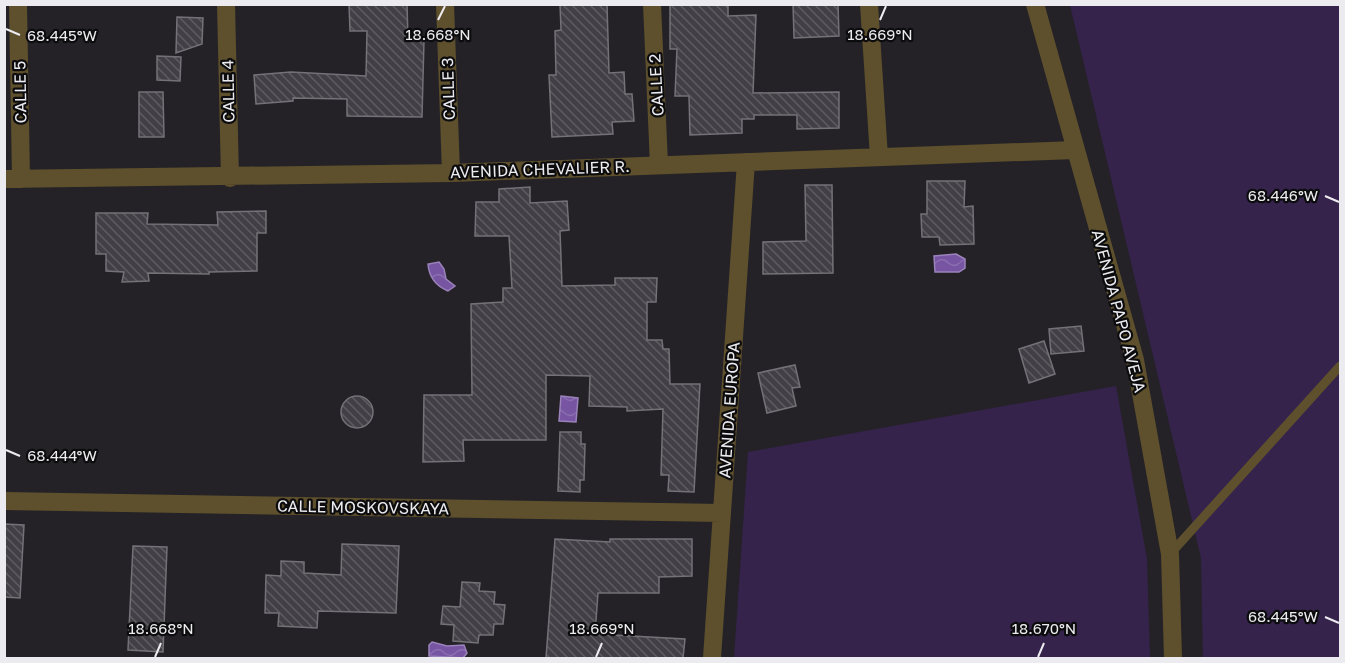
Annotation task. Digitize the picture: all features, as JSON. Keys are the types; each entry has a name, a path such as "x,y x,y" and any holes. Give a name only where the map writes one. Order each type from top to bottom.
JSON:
{"street":[{"name":"CALLE 5","path":"13,179 18,4"},
{"name":"CALLE 4","path":"226,4 230,178"},
{"name":"CALLE 3","path":"445,4 451,173"},
{"name":"CALLE 2","path":"652,4 659,165"},
{"path":"869,4 879,157"},
{"name":"AVENIDA PAPO AVEJA","path":"1035,4 1135,360 1170,554 1173,658"},
{"name":"AVENIDA CHEVALIER R.","path":"13,179 230,178 451,173 1075,150"},
{"name":"AVENIDA EUROPA","path":"712,658 746,162"},
{"name":"CALLE MOSKOVSKAYA","path":"4,501 722,513"}],"lane":[{"path":"1170,554 1341,366"}],"shaded area":[{"path":"1070,5 1340,5 1340,658 1203,658 1201,558"},
{"path":"1116,386 1147,559 1150,658 734,658 748,452"}],"water":[{"path":"956,254 965,259 965,268 959,272 935,272 934,256"},
{"path":"439,262 444,269 446,279 455,286 448,291 437,284 430,273 428,264"},
{"path":"561,396 578,398 576,422 559,421"},
{"path":"432,642 447,646 464,645 467,653 463,658 429,656 429,645"}],"building":[{"path":"349,4 407,4 408,39 424,40 422,117 347,116 347,99 293,98 293,101 256,104 254,75 291,72 366,76 367,31 350,31"},
{"path":"560,4 607,4 609,73 624,72 625,94 632,94 634,121 612,122 613,134 552,137 549,75 556,75 555,31 561,30"},
{"path":"670,4 728,4 728,16 756,15 753,93 839,92 839,128 797,129 797,115 754,115 754,119 742,119 742,133 690,135 689,96 675,96 677,49 670,49"},
{"path":"793,4 838,4 839,36 794,38"},
{"path":"177,17 203,18 202,44 176,53"},
{"path":"157,56 181,57 180,81 157,80"},
{"path":"139,92 163,92 164,137 139,137"},
{"path":"927,181 965,181 964,207 973,206 974,244 940,245 939,237 922,237 921,214 927,214"},
{"path":"805,185 832,185 833,273 763,274 763,242 806,241"},
{"path":"530,187 530,203 567,201 569,230 560,231 562,286 615,285 615,278 657,278 656,302 647,302 647,340 662,340 663,349 669,349 670,384 700,384 694,492 668,491 669,475 661,475 663,409 627,411 627,407 589,406 590,376 546,375 546,440 463,440 464,461 423,462 424,395 472,395 471,304 503,302 503,288 512,288 509,236 475,236 476,202 499,202 499,189"},
{"path":"266,211 266,233 257,233 257,271 209,272 209,274 148,273 149,281 122,282 124,272 106,271 106,254 96,254 96,213 148,213 147,224 218,225 217,212"},
{"path":"1081,326 1084,351 1051,354 1049,329"},
{"path":"1044,341 1055,374 1029,383 1019,349"},
{"path":"795,365 800,387 792,388 796,406 767,413 758,373"},
{"path":"357,396 369,400 373,412 369,424 357,428 345,424 341,412 345,400"},
{"path":"560,432 581,432 581,444 585,444 584,480 580,480 580,492 558,491"},
{"path":"4,524 24,525 20,598 4,597"},
{"path":"555,539 610,542 610,539 692,539 692,576 659,577 659,593 598,593 595,634 685,639 683,658 546,658"},
{"path":"342,544 399,546 396,613 318,611 317,628 278,626 279,613 265,613 266,575 281,576 281,561 304,562 304,573 341,575"},
{"path":"133,546 167,547 163,652 128,650"},
{"path":"462,582 480,583 479,591 495,592 494,604 505,605 503,624 494,624 493,635 479,635 478,643 453,641 454,625 441,624 443,606 460,607"}]}
